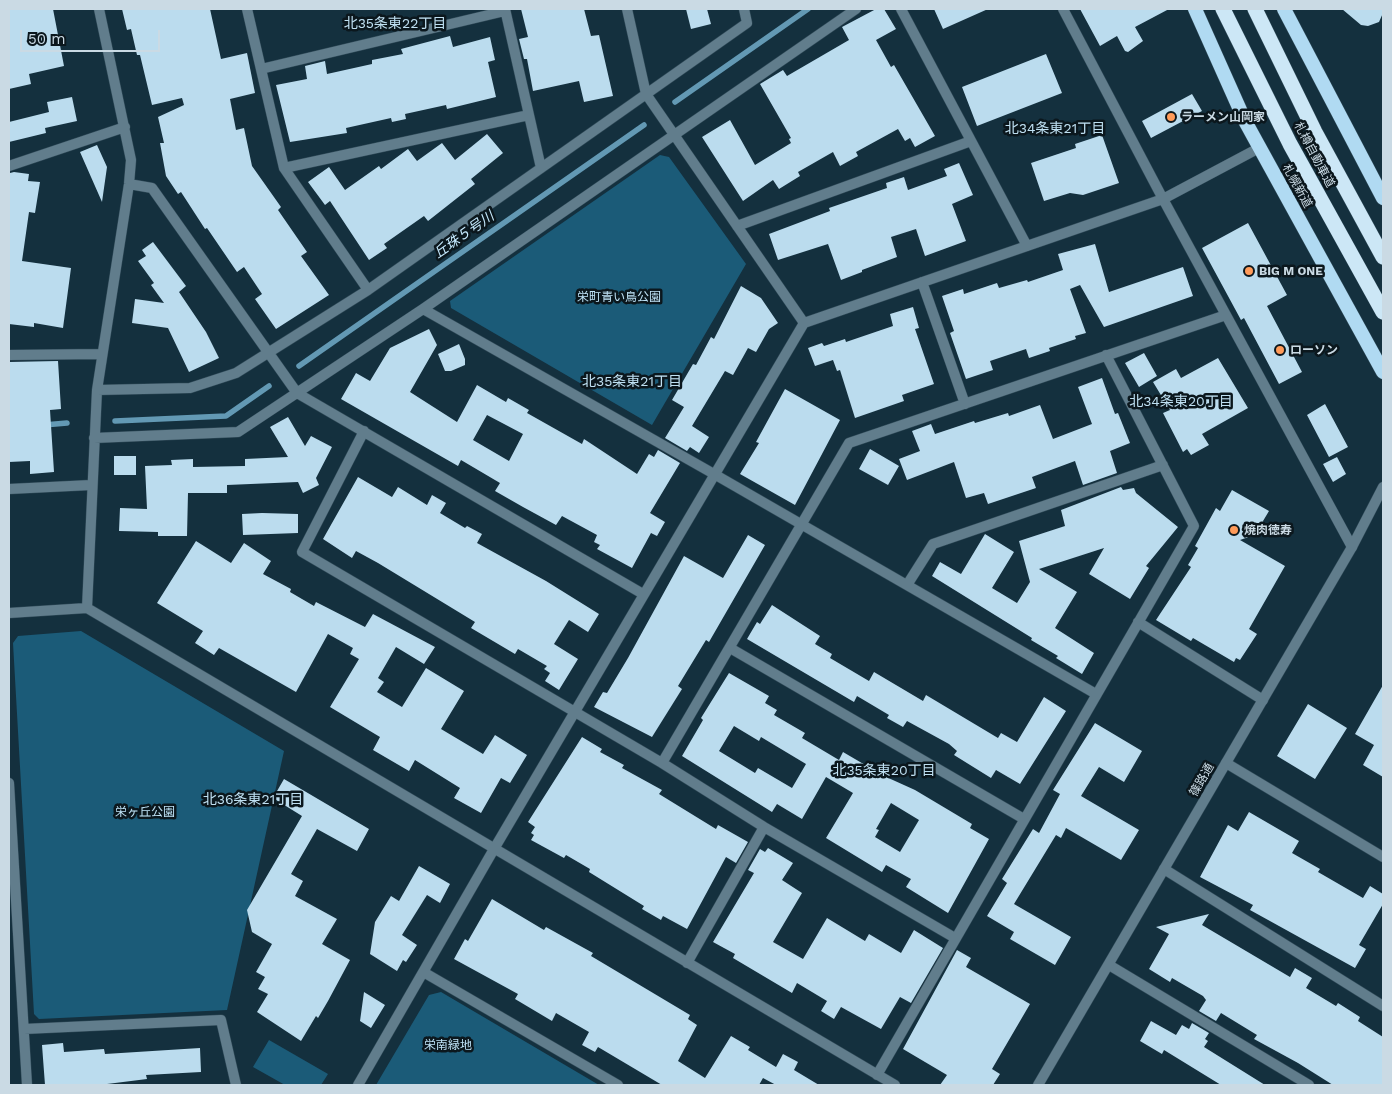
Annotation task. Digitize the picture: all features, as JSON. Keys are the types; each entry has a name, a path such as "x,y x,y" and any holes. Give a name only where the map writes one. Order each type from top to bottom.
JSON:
{"highway":[{"name":"札幌新道","path":"1195,9 1259,148 1383,372"},
{"name":"札樽自動車道","path":"1223,9 1290,144 1383,312"},
{"name":"札樽自動車道","path":"1255,9 1315,132 1383,257"},
{"path":"1284,9 1383,198"}],"street":[{"path":"87,608 91,485 97,390 129,184 131,160 99,9"},
{"path":"247,9 284,168 368,290"},
{"path":"627,9 646,94 804,323"},
{"path":"97,390 190,388 236,374 368,290 747,23 744,9"},
{"path":"94,438 238,432 423,310 856,9"},
{"path":"901,9 1027,246"},
{"path":"1063,9 1163,199 1352,547"},
{"path":"261,70 505,10 541,168"},
{"path":"284,168 529,115"},
{"path":"9,166 125,127"},
{"path":"737,226 972,141"},
{"path":"358,1085 643,594 804,323 1163,199 1259,148"},
{"path":"129,184 152,188 270,352 297,393 643,594"},
{"path":"922,282 965,404"},
{"path":"423,310 714,474 1096,694"},
{"path":"662,763 849,443 1226,315"},
{"path":"9,354 102,354"},
{"path":"877,1075 1194,526 1106,355"},
{"path":"364,431 302,552 662,763 764,827 956,938"},
{"path":"907,585 933,544 1163,465"},
{"path":"9,489 91,485"},
{"name":"篠路通","path":"1038,1085 1352,547 1383,487"},
{"path":"9,613 87,608 895,1085"},
{"path":"1138,622 1263,700"},
{"path":"730,648 1024,819"},
{"path":"1226,763 1383,857"},
{"path":"9,783 12,906 24,1029 27,1085"},
{"path":"687,963 764,827"},
{"path":"1164,869 1383,1006"},
{"path":"1109,965 1309,1085"},
{"path":"425,972 618,1085"},
{"path":"24,1029 221,1020 236,1085"}],"green space":[{"name":"栄町青い鳥公園","path":"660,155 669,157 746,264 652,425 451,308 450,301"},
{"name":"栄ヶ丘公園","path":"81,631 284,751 227,1010 39,1019 34,1014 13,643 18,636"},
{"name":"栄南緑地","path":"441,992 599,1085 376,1085 429,995"},
{"path":"269,1040 328,1074 321,1085 285,1085 253,1067"}],"building":[{"path":"9,9 53,9 64,66 29,74 31,84 9,89"},
{"path":"122,9 210,9 221,59 247,53 255,93 230,99 236,130 244,128 252,166 281,207 278,210 307,252 301,256 329,295 276,329 255,299 262,294 244,267 237,272 207,228 205,229 181,192 178,194 166,176 160,143 164,143 158,117 184,105 182,98 152,105 140,55 137,55 131,29 127,30"},
{"path":"521,9 584,9 591,36 599,35 613,96 584,102 579,81 533,91 527,59 524,59 519,39 528,37"},
{"path":"686,9 707,9 711,24 691,29"},
{"path":"876,9 884,9 896,29 876,40 891,67 894,65 935,136 915,147 910,138 905,141 898,129 856,152 858,156 840,166 833,152 798,172 800,176 779,189 773,180 743,201 702,137 730,120 755,165 791,143 789,139 791,138 760,84 783,70 787,76 849,40 842,27"},
{"path":"934,9 988,9 943,29"},
{"path":"1080,9 1169,9 1135,27 1143,41 1128,52 1125,51 1117,36 1100,46"},
{"path":"1342,9 1383,9 1383,13 1379,22 1368,26 1361,25"},
{"path":"450,36 453,47 490,37 495,60 488,62 496,97 447,109 446,105 405,114 406,119 392,122 391,118 346,128 347,133 290,142 276,85 307,79 305,66 325,61 327,74 372,64 372,60 403,54 401,49"},
{"path":"1046,54 1062,93 977,126 962,87"},
{"path":"1192,94 1202,111 1151,138 1142,121"},
{"path":"72,97 77,121 45,128 46,133 9,142 9,122 49,112 47,102"},
{"path":"487,134 503,153 471,179 475,184 428,221 424,216 384,244 387,248 369,260 330,201 325,205 308,182 329,167 345,190 379,166 381,169 408,149 417,161 442,143 455,160"},
{"path":"1102,135 1119,183 1083,195 1070,193 1044,201 1031,163 1076,148 1075,144"},
{"path":"97,145 107,167 102,202 80,152"},
{"path":"959,163 973,195 952,204 966,241 925,256 916,229 891,237 897,257 841,280 828,244 778,260 769,234 830,211 829,208 887,188 886,183 904,177 908,190 947,176 944,169"},
{"path":"10,173 29,174 28,181 40,182 35,213 29,212 22,261 71,268 63,328 34,323 34,327 9,324 9,182"},
{"path":"1248,223 1287,295 1267,306 1302,372 1279,384 1244,318 1241,320 1202,248"},
{"path":"153,242 186,286 179,292 206,332 219,358 189,372 168,328 132,323 135,299 164,303 151,285 154,283 138,261 146,256 142,250"},
{"path":"1095,244 1109,292 1183,267 1193,296 1104,327 1080,285 1070,289 1086,333 1075,336 1076,339 1049,348 1050,351 1029,358 1026,349 990,361 993,370 966,379 950,333 954,331 942,296 963,289 964,294 997,283 999,288 1027,280 1028,282 1063,270 1058,254"},
{"path":"741,286 761,298 778,323 769,329 756,352 748,348 733,375 725,371 692,426 709,437 699,453 690,447 687,451 665,438 684,407 672,400 693,364 696,365 711,337 714,339"},
{"path":"913,307 919,328 915,329 934,384 902,395 904,401 855,418 840,370 837,371 833,360 815,366 808,348 822,343 824,346 845,339 846,342 893,326 890,314"},
{"path":"429,329 437,345 410,392 457,422 477,385 506,402 508,398 529,410 527,413 582,444 584,439 637,474 649,454 654,457 658,450 680,463 650,513 665,522 657,536 651,533 632,568 597,549 600,545 594,542 597,535 562,516 556,525 495,491 500,483 461,460 458,466 341,399 356,373 370,381 390,348","holes":["487,415 523,434 509,461 473,440"]},
{"path":"459,344 465,359 465,365 451,371 445,371 438,354"},
{"path":"1144,353 1157,376 1139,387 1125,363"},
{"path":"1218,358 1248,408 1202,434 1209,445 1191,455 1187,449 1183,452 1163,413 1170,410 1153,382 1176,369 1181,378"},
{"path":"58,361 61,409 50,410 54,472 30,474 30,461 9,462 9,362"},
{"path":"1102,378 1115,414 1118,413 1130,443 1110,451 1117,473 1083,485 1075,461 1032,477 1036,488 988,504 984,493 966,498 954,462 907,480 899,459 920,451 912,431 931,424 935,434 974,421 975,423 1008,413 1009,416 1040,405 1053,439 1092,424 1078,387"},
{"path":"785,389 840,420 795,505 740,474 759,443 756,442"},
{"path":"1325,404 1348,447 1329,457 1307,415"},
{"path":"288,417 305,446 311,436 332,447 316,478 319,485 303,493 298,482 227,485 227,493 188,493 187,536 158,536 158,532 119,531 120,508 147,509 145,466 172,465 171,460 193,459 193,467 245,466 245,459 288,457 270,427"},
{"path":"870,449 899,466 888,485 859,469"},
{"path":"114,456 136,456 136,475 114,475"},
{"path":"1337,457 1346,474 1333,482 1323,464"},
{"path":"358,477 392,497 398,487 427,505 432,495 446,503 440,513 465,528 467,526 482,534 477,543 546,581 599,614 588,632 569,620 554,644 578,659 559,690 545,681 550,673 544,669 547,666 518,649 515,654 471,628 475,622 378,563 356,551 352,558 323,539"},
{"path":"1121,487 1123,490 1134,488 1136,493 1178,527 1146,566 1149,568 1130,599 1089,574 1104,548 1039,569 1077,592 1055,628 1094,653 1082,674 1056,658 1058,656 1031,640 1032,638 932,576 940,562 961,574 985,534 1014,552 992,588 1017,603 1030,582 1019,541 1065,526 1061,510"},
{"path":"1232,490 1269,511 1263,521 1266,531 1240,540 1285,566 1249,629 1257,634 1240,660 1236,658 1234,662 1193,638 1191,641 1156,620 1191,567 1188,565 1198,548 1195,546 1216,508 1220,511"},
{"path":"242,514 298,514 298,533 243,535"},
{"path":"748,535 765,545 709,642 706,640 678,686 682,689 652,737 594,707 603,692 607,693 628,658 684,556 723,578"},
{"path":"196,541 231,563 244,543 271,561 263,574 291,589 290,592 314,606 316,602 365,627 373,614 435,647 424,664 396,647 378,678 384,682 377,692 402,707 426,668 464,691 441,729 483,754 495,735 527,755 510,783 501,778 481,813 454,798 460,788 415,760 409,771 373,750 380,737 330,707 359,659 350,654 353,648 328,634 296,692 219,648 214,655 195,643 203,631 157,603"},
{"path":"772,605 820,636 815,644 832,654 830,658 869,681 874,672 923,701 926,695 998,738 1001,733 1017,742 1044,697 1066,711 1020,784 996,770 991,778 954,755 957,751 949,744 907,721 903,727 887,718 889,715 857,696 854,702 747,639 757,622 760,624"},
{"path":"729,673 769,696 765,703 777,710 774,715 805,733 802,738 839,760 843,752 884,776 915,790 972,824 970,828 989,839 948,913 906,887 911,879 886,865 882,872 826,838 853,793 826,777 802,819 777,804 772,812 682,756 703,720 701,718","holes":["734,726 759,741 761,737 806,764 792,788 758,768 755,773 719,751","891,803 919,820 900,852 875,837 879,830 876,829"]},
{"path":"1383,685 1383,777 1363,765 1374,745 1355,734"},
{"path":"1308,704 1347,728 1315,779 1277,756"},
{"path":"1095,723 1142,751 1124,782 1099,767 1081,796 1139,830 1121,860 1066,828 1061,838 1056,835 1014,904 1071,937 1055,965 1010,939 1014,932 987,916 1007,883 1002,879 1033,829 1039,833 1060,794 1053,790"},
{"path":"582,737 602,749 600,752 624,765 622,768 662,790 659,794 716,829 718,825 748,842 736,863 726,857 687,929 663,916 661,920 642,909 644,906 589,872 590,869 566,855 564,858 531,840 534,835 531,833 535,827 528,822"},
{"path":"284,779 369,829 357,851 317,829 291,874 303,881 295,896 337,919 322,944 350,960 318,1018 316,1016 301,1041 257,1012 268,994 258,989 265,977 256,972 272,944 252,932 247,910 302,816 273,798"},
{"path":"1249,812 1299,841 1292,853 1320,869 1318,872 1363,898 1370,886 1383,894 1383,904 1359,945 1366,949 1355,968 1250,910 1253,905 1200,877 1228,825 1238,831"},
{"path":"768,848 793,863 782,880 802,893 773,942 803,959 827,918 865,941 869,934 901,953 914,930 943,948 911,1003 900,997 881,1029 841,1007 834,1019 821,1011 827,1001 797,983 792,993 733,958 735,954 713,942 754,873 748,870 760,849 765,852"},
{"path":"419,866 450,884 440,903 427,895 402,935 417,945 406,962 403,960 397,971 370,954 375,922 391,896 399,901"},
{"path":"492,899 544,930 546,927 593,953 591,956 690,1015 688,1019 697,1025 678,1061 705,1078 731,1036 750,1047 748,1050 776,1067 783,1054 798,1062 794,1070 819,1085 776,1085 763,1078 759,1085 662,1085 598,1047 595,1052 582,1045 589,1032 556,1013 552,1021 515,999 518,994 454,959 465,939 468,941"},
{"path":"1209,914 1202,925 1290,977 1295,968 1312,978 1306,988 1336,1006 1338,1003 1360,1017 1358,1021 1383,1037 1383,1085 1333,1085 1254,1039 1257,1035 1221,1013 1216,1021 1199,1011 1206,1000 1203,996 1172,978 1170,982 1149,969 1169,934 1156,927"},
{"path":"957,950 971,958 966,967 1030,1004 992,1069 1000,1074 993,1085 940,1085 947,1075 903,1049"},
{"path":"364,992 385,1005 371,1028 360,1021"},
{"path":"1151,1021 1176,1035 1182,1025 1189,1029 1192,1023 1209,1033 1205,1039 1208,1041 1204,1047 1265,1085 1221,1085 1164,1050 1162,1054 1140,1041"},
{"path":"63,1043 64,1052 104,1049 105,1054 200,1048 201,1072 146,1075 147,1079 107,1084 45,1085 42,1045"}],"waterway":[{"name":"丘珠５号川","path":"675,102 808,9"},
{"name":"丘珠５号川","path":"299,366 644,125"},
{"name":"丘珠５号川","path":"115,421 226,416 269,386"},
{"name":"丘珠５号川","path":"44,425 67,423"}],"place":[{"name":"ラーメン山岡家","path":"1171,117"},
{"name":"BIG M ONE","path":"1249,271"},
{"name":"ローソン","path":"1280,350"},
{"name":"焼肉徳寿","path":"1234,530"}],"district":[{"name":"北35条東22丁目","path":"395,24"},
{"name":"北34条東21丁目","path":"1055,129"},
{"name":"北35条東21丁目","path":"632,382"},
{"name":"北34条東20丁目","path":"1181,402"},
{"name":"北35条東20丁目","path":"884,771"},
{"name":"北36条東21丁目","path":"253,800"}]}
